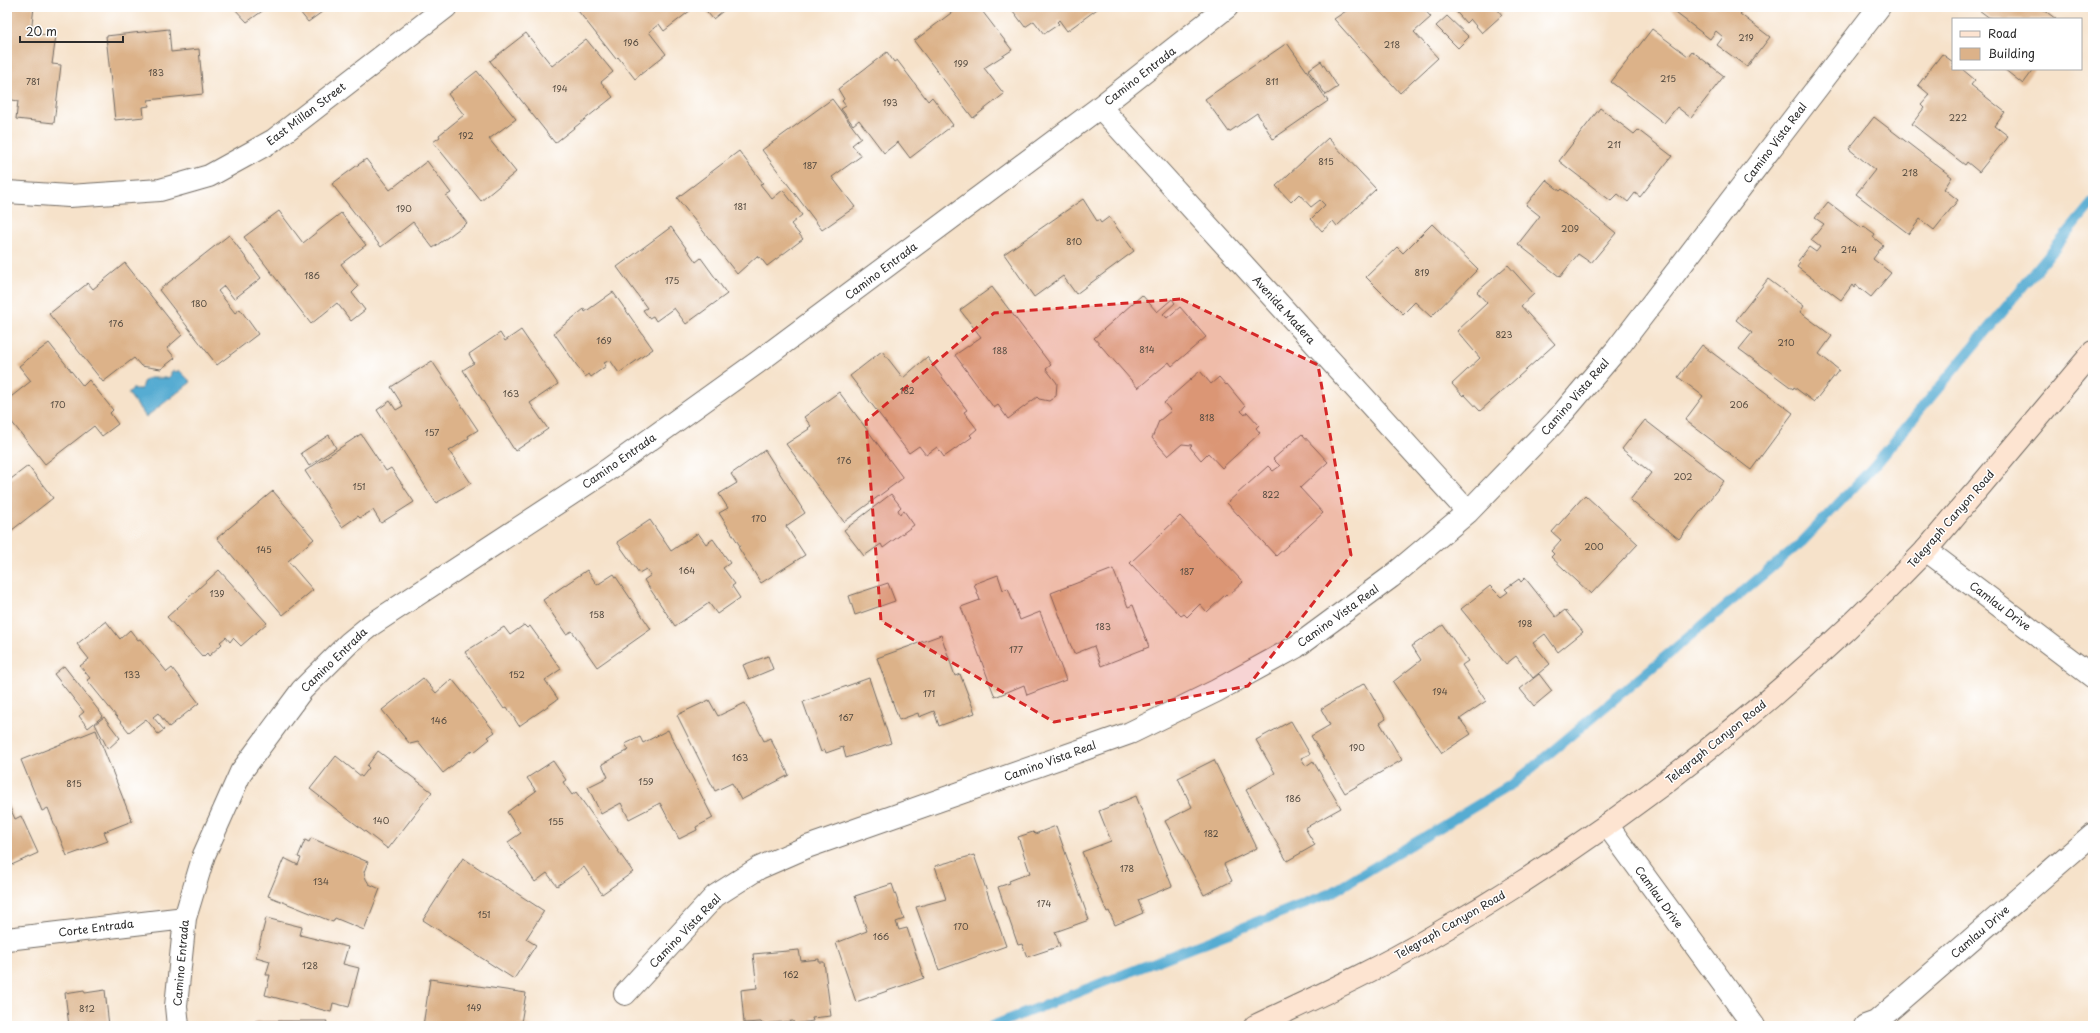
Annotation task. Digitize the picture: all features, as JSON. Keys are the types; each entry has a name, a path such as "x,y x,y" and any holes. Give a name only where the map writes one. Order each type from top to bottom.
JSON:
{"street":[{"name":"East Millan Street","path":"7,192 69,196 160,190 210,176 274,140 446,7"},
{"name":"Camino Entrada","path":"178,1026 176,1006 185,918 204,855 241,772 302,690 349,643 371,625 609,469 758,362 1100,108 1228,7"},
{"name":"Camino Vista Real","path":"625,994 715,896 759,868 807,847 1130,732 1216,691 1296,647 1391,577 1468,512 1556,421 1617,349 1879,7"},
{"name":"Avenida Madera","path":"1100,108 1468,512"},
{"name":"Telegraph Canyon Road","path":"1255,1026 1335,988 1429,939 1519,885 1607,826 1736,728 1802,671 1865,612 1926,550 2093,352"},
{"name":"Camlau Drive","path":"1926,550 2093,677"},
{"name":"Camlau Drive","path":"1607,826 1754,1026"},
{"name":"Camlau Drive","path":"1865,1026 1876,1022 2093,834"},
{"name":"Corte Entrada","path":"7,939 185,918"}],"highlighted area":[{"path":"1181,299 1318,365 1351,555 1248,686 1054,722 881,621 866,421 994,313"}],"water":[{"path":"174,370 176,372 179,370 191,382 146,417 128,393 132,389 141,389 143,382 149,378 168,378"}],"building":[{"path":"7,7 34,7 31,33 56,36 52,64 61,65 54,123 16,119 18,101 7,99"},
{"path":"233,7 268,7 247,22"},
{"path":"296,7 329,7 308,22"},
{"path":"575,7 689,7 691,10 664,31 659,24 649,32 666,54 635,79 618,57 616,59"},
{"path":"703,7 728,7 713,19"},
{"path":"959,7 979,7 1012,50 984,68 1004,94 973,118 914,41"},
{"path":"1010,7 1100,7 1067,31 1059,20 1057,22 1059,24 1044,34 1034,21 1025,27"},
{"path":"1352,7 1422,7 1431,17 1414,32 1438,58 1400,93 1334,19"},
{"path":"1452,7 1501,7 1498,10 1502,15 1482,33 1470,19 1466,23"},
{"path":"1668,7 1747,7 1740,14 1770,37 1747,67 1717,45 1723,37 1716,31 1710,39"},
{"path":"1975,7 2040,7 2055,18 1990,18"},
{"path":"1447,16 1469,37 1458,48 1436,26"},
{"path":"169,29 171,52 199,49 203,94 148,100 149,106 143,107 144,117 115,120 106,36"},
{"path":"1652,29 1688,56 1692,51 1724,76 1691,118 1677,107 1664,123 1611,82"},
{"path":"526,33 552,66 586,39 613,72 601,82 613,97 555,143 490,61"},
{"path":"1287,43 1328,101 1273,139 1257,113 1229,132 1205,99"},
{"path":"887,52 894,62 897,60 928,101 932,97 953,125 910,158 898,142 884,153 859,120 853,125 841,109 846,106 842,101 844,99 838,89"},
{"path":"1942,54 1952,61 1952,70 1963,70 1975,80 1971,85 2005,112 1995,126 2008,136 1979,172 1967,162 1965,165 1912,124 1924,108 1921,105 1930,95 1918,85"},
{"path":"1321,61 1338,87 1326,95 1308,70"},
{"path":"2005,70 2033,70 2023,84"},
{"path":"477,71 516,119 489,139 516,172 481,201 433,142 440,137 439,135 464,115 448,94"},
{"path":"832,99 861,138 852,145 861,156 832,177 855,207 822,230 762,150"},
{"path":"1600,108 1634,134 1638,130 1672,156 1640,197 1635,193 1628,202 1618,194 1611,201 1559,161"},
{"path":"1874,117 1952,177 1944,189 1958,200 1934,230 1920,219 1909,234 1856,194 1875,170 1849,149"},
{"path":"1328,138 1376,189 1337,226 1333,221 1322,231 1311,219 1325,205 1320,200 1311,207 1299,194 1291,202 1276,186"},
{"path":"739,151 763,183 760,184 772,199 783,190 802,215 791,224 803,239 767,266 760,257 758,258 757,256 737,274 677,198"},
{"path":"366,159 390,190 427,161 451,193 446,196 467,223 433,248 413,222 381,247 332,184"},
{"path":"1546,180 1560,191 1562,189 1616,233 1591,263 1578,254 1560,277 1518,244 1540,216 1526,205"},
{"path":"1083,199 1097,221 1099,220 1101,223 1109,217 1134,251 1076,294 1063,276 1034,297 1004,254"},
{"path":"1828,202 1862,228 1864,226 1875,234 1873,237 1883,245 1873,259 1891,273 1871,297 1856,285 1854,288 1852,285 1841,300 1797,267 1800,263 1798,261 1809,247 1816,252 1820,247 1811,240 1824,224 1815,218"},
{"path":"279,211 303,243 341,213 366,245 341,264 358,287 352,293 365,310 351,321 337,303 311,324 244,237"},
{"path":"1432,224 1478,269 1431,317 1415,302 1403,314 1366,277 1397,247 1403,253"},
{"path":"671,227 696,262 701,258 727,294 686,324 674,308 656,321 653,316 649,318 643,310 647,308 617,267"},
{"path":"229,235 261,278 234,299 224,286 218,291 235,313 240,309 258,334 217,365 159,290"},
{"path":"125,263 182,335 167,348 175,358 161,369 141,366 134,358 103,382 49,314 88,283 93,289"},
{"path":"1508,265 1534,294 1521,306 1555,344 1480,411 1452,384 1480,358 1457,331 1487,303 1477,292"},
{"path":"1768,279 1804,306 1800,312 1832,336 1819,354 1839,370 1814,402 1794,387 1793,389 1739,349 1752,333 1736,320"},
{"path":"992,287 1051,365 1046,369 1057,383 1056,396 1049,401 1039,399 1037,397 1008,419 998,405 994,408 955,355 981,337 960,310"},
{"path":"613,292 653,349 619,373 610,360 604,363 606,366 591,377 589,374 585,377 554,333 584,309 585,312"},
{"path":"1142,295 1157,312 1172,299 1175,303 1163,314 1167,318 1180,307 1206,337 1172,366 1169,362 1138,388 1094,338"},
{"path":"521,330 558,384 530,403 548,429 515,451 463,370 474,363 469,354 500,333 505,341"},
{"path":"49,343 83,386 89,380 113,410 110,413 118,424 102,436 94,426 45,464 7,416 7,400 31,381 19,366"},
{"path":"1702,345 1793,413 1751,470 1685,420 1703,396 1678,377"},
{"path":"882,351 903,378 927,357 967,410 964,412 977,429 970,435 972,437 944,457 937,447 926,455 919,446 909,453 850,376"},
{"path":"432,361 478,430 468,436 469,438 449,451 471,483 436,503 377,410 390,401 396,410 403,406 391,387"},
{"path":"1200,371 1211,384 1219,377 1226,385 1227,384 1245,406 1241,411 1245,415 1247,412 1259,425 1256,428 1260,433 1222,468 1208,453 1201,460 1190,447 1192,445 1182,444 1168,456 1152,438 1159,421 1171,411 1164,403"},
{"path":"839,392 903,478 844,522 786,444 809,429 808,428 811,426 804,417"},
{"path":"1645,420 1724,481 1679,539 1630,500 1651,473 1622,449"},
{"path":"361,434 386,471 391,468 414,502 381,523 373,510 360,518 358,516 342,527 305,471"},
{"path":"1302,434 1328,462 1300,488 1323,513 1276,556 1227,503 1268,466 1273,471 1280,466 1273,459"},
{"path":"329,435 336,448 309,466 301,453"},
{"path":"765,450 805,513 786,526 805,555 761,583 738,547 740,546 719,513 728,508 719,494 737,483 731,474"},
{"path":"28,466 53,498 7,534 7,482"},
{"path":"273,491 314,539 288,561 313,590 283,615 217,538"},
{"path":"891,494 901,507 898,510 900,514 904,511 914,525 883,548 881,544 864,556 844,530"},
{"path":"1585,495 1638,544 1591,594 1551,557 1554,554 1551,551 1561,540 1552,532"},
{"path":"1180,516 1243,582 1228,596 1226,594 1207,612 1200,604 1187,617 1184,614 1181,616 1130,563"},
{"path":"650,520 671,551 698,533 706,544 713,539 730,563 723,568 735,584 732,586 740,598 717,614 709,603 675,626 644,580 651,575 646,569 639,573 617,542"},
{"path":"1113,569 1128,607 1133,605 1149,647 1101,666 1094,646 1074,654 1051,593"},
{"path":"219,570 267,623 241,646 233,638 230,642 226,637 220,642 222,644 209,656 207,653 203,657 167,617"},
{"path":"587,570 597,585 614,574 651,629 597,667 572,631 566,634 543,600"},
{"path":"998,575 1003,590 1008,588 1020,620 1040,612 1066,680 1027,695 1024,685 995,697 961,607 980,600 974,584"},
{"path":"1525,578 1556,617 1565,610 1583,632 1558,652 1545,634 1533,643 1550,664 1533,678 1516,656 1506,664 1461,609 1490,586 1501,597 1508,592 1505,589 1519,579 1521,582"},
{"path":"888,583 895,601 855,615 849,596"},
{"path":"106,621 120,639 130,630 138,640 140,639 167,672 172,668 199,703 169,727 158,713 153,717 164,730 158,734 146,719 129,732 87,680 90,678 80,666 89,659 77,644"},
{"path":"524,625 527,628 530,626 561,669 545,680 558,699 519,726 507,707 504,709 465,652 504,627 510,635"},
{"path":"1443,625 1468,661 1462,665 1486,701 1460,719 1471,734 1442,753 1393,682 1421,660 1412,646"},
{"path":"941,635 955,676 960,674 975,713 939,726 934,711 919,717 918,713 899,720 877,658"},
{"path":"768,656 773,669 749,679 743,665"},
{"path":"64,666 103,716 88,728 79,716 84,712 54,674"},
{"path":"1539,674 1552,691 1534,706 1520,689"},
{"path":"423,678 436,693 452,679 495,732 488,737 490,739 474,752 472,750 443,773 418,742 410,744 382,710"},
{"path":"869,678 891,743 846,758 843,747 826,753 825,750 821,752 803,702"},
{"path":"1365,683 1386,719 1380,723 1402,760 1345,793 1311,736 1330,725 1321,709"},
{"path":"709,700 718,716 745,703 764,741 770,738 789,775 741,800 732,783 715,791 677,715"},
{"path":"104,717 120,738 108,749 95,724"},
{"path":"1291,721 1310,754 1301,758 1306,766 1313,761 1341,808 1305,828 1315,845 1287,861 1246,790 1275,773 1256,740"},
{"path":"96,730 132,821 104,832 108,841 67,856 48,808 42,811 21,760"},
{"path":"668,730 713,818 696,827 697,830 679,839 660,803 629,819 621,803 601,814 588,787 608,777 602,764 629,750 625,744 640,737 643,743"},
{"path":"378,751 432,792 388,849 310,789 336,756 362,777 369,768 367,766"},
{"path":"1214,760 1257,848 1224,864 1232,881 1204,895 1165,821 1192,807 1178,778"},
{"path":"553,761 566,780 563,782 572,795 576,792 633,872 602,894 584,867 557,886 547,873 535,882 508,842 521,833 507,812 536,791 527,778"},
{"path":"1136,796 1172,886 1138,900 1143,913 1115,925 1109,911 1107,912 1082,852 1111,841 1099,811"},
{"path":"7,801 15,819 21,816 38,853 7,867"},
{"path":"1056,826 1089,920 1055,932 1060,946 1027,957 1022,944 1018,945 998,887 1030,873 1018,837 1033,832 1035,834"},
{"path":"311,838 368,862 364,872 366,879 369,884 380,889 364,930 335,918 333,922 268,896 284,858 298,865 301,858 298,857 305,840 309,842"},
{"path":"974,855 1006,946 939,970 916,907 946,899 935,866"},
{"path":"463,858 544,911 526,939 536,945 514,979 423,920"},
{"path":"892,884 904,919 896,922 899,930 907,928 924,978 856,1002 836,943 867,931 855,896"},
{"path":"266,918 302,927 300,935 348,947 343,964 359,968 349,1007 333,1003 331,1012 265,995 270,975 266,975 270,961 256,957"},
{"path":"799,950 801,961 819,959 819,962 824,962 831,1016 812,1018 813,1021 794,1024 793,1021 762,1024 761,1022 744,1023 741,990 757,988 753,954"},
{"path":"430,979 526,993 521,1023 532,1026 423,1026"},
{"path":"84,990 85,993 105,990 109,1026 69,1026 65,993"},
{"path":"255,1021 327,1021 326,1024 349,1024 349,1026 255,1026"}],"waterway":[{"path":"992,1026 1331,893 1514,783 1802,542 1873,467 2093,202"}]}
